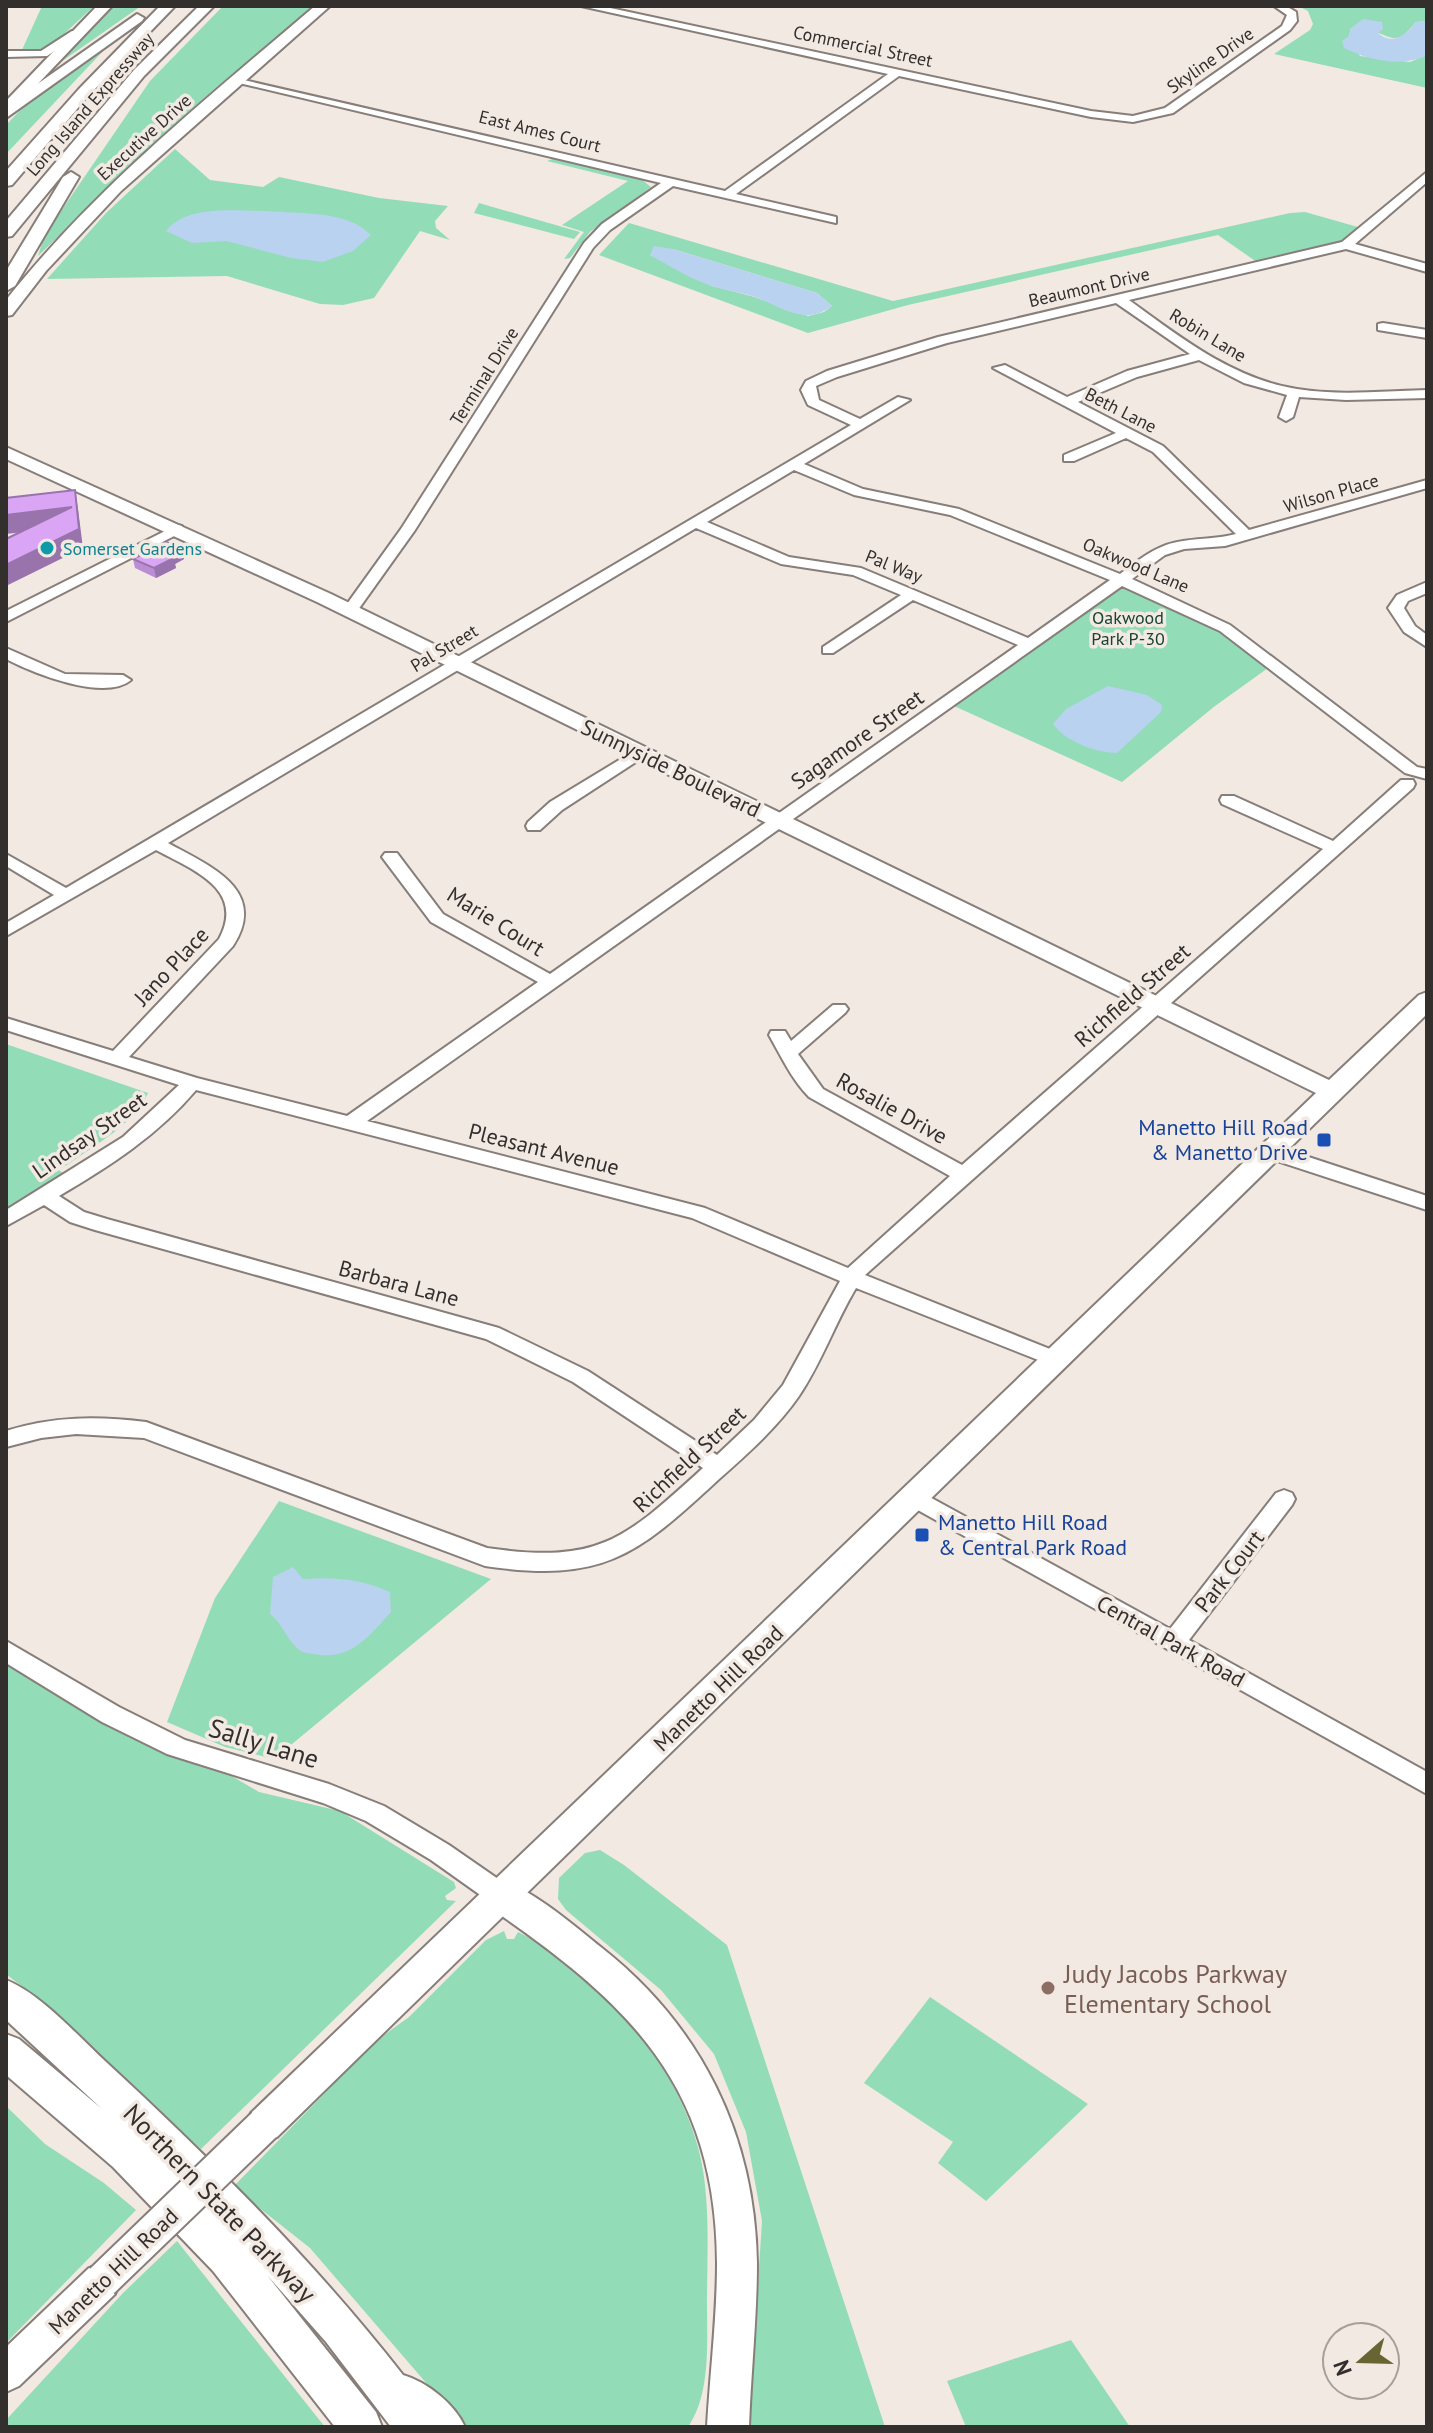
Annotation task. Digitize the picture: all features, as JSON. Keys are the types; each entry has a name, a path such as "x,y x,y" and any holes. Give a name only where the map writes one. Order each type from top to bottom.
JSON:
{"highway":[{"path":"6,111 154,6"},
{"name":"Long Island Expressway","path":"6,181 84,92 168,6"},
{"name":"Long Island Expressway","path":"6,232 139,73 207,6"},
{"path":"6,286 83,159 135,88 139,73"},
{"path":"502,1896 586,1960 649,2014 675,2049 702,2097 723,2153 732,2192 736,2285 728,2427"},
{"name":"Northern State Parkway","path":"6,1997 86,2065 270,2249 386,2383 416,2427"},
{"name":"Northern State Parkway","path":"6,2052 127,2154 227,2257 361,2427"},
{"path":"706,2427 730,2362"},
{"path":"386,2383 425,2409 444,2427"}],"main road":[{"path":"6,111 76,33 105,6"},
{"name":"Executive Drive","path":"6,311 43,263 96,207 323,6"},
{"name":"Sunnyside Boulevard","path":"6,452 350,611 1333,1092"},
{"name":"Manetto Hill Road","path":"6,2373 1058,1360 1427,1000"}],"street":[{"name":"Commercial Street","path":"586,6 1091,114 1133,119"},
{"name":"Skyline Drive","path":"1133,119 1169,111 1286,28 1292,21 1284,9"},
{"path":"6,56 43,54 76,33"},
{"path":"6,56 35,62 33,80"},
{"path":"727,195 898,72"},
{"name":"East Ames Court","path":"239,80 832,220"},
{"name":"Beaumont Drive","path":"861,425 813,402 808,390 811,384 832,374 943,340 1346,245 1427,176"},
{"name":"Terminal Drive","path":"350,611 408,530 588,246 606,227 671,182"},
{"path":"1346,245 1427,268"},
{"name":"Robin Lane","path":"1119,299 1220,368 1246,379 1294,393 1333,396 1427,394"},
{"path":"1383,327 1427,334"},
{"path":"1067,402 1132,374 1202,355"},
{"name":"Beth Lane","path":"1000,368 1158,449 1246,536"},
{"path":"1286,417 1294,393"},
{"name":"Pal Street","path":"6,931 903,400"},
{"path":"1069,458 1127,433"},
{"name":"Oakwood Lane","path":"793,465 859,492 954,512 1120,580 1225,628 1411,770 1427,774"},
{"name":"Wilson Place","path":"1246,536 1427,484"},
{"name":"Pal Way","path":"696,523 786,561 856,571 1030,644"},
{"path":"6,617 177,529"},
{"name":"Sagamore Street","path":"350,1124 1120,580 1170,548 1220,543 1246,536"},
{"path":"1427,587 1402,598 1396,608 1409,629 1427,642"},
{"path":"828,650 913,594"},
{"path":"6,653 55,677 87,684 123,680"},
{"path":"534,826 556,806 639,753"},
{"name":"Richfield Street","path":"6,1439 61,1425 101,1423 146,1430 485,1557 527,1565 581,1561 611,1551 655,1525 759,1431 798,1380 851,1278 861,1265 1407,784"},
{"path":"1228,800 1335,848"},
{"name":"Jano Place","path":"116,1059 227,942 239,916 235,897 224,884 156,843"},
{"name":"Marie Court","path":"391,857 437,918 551,982"},
{"path":"6,859 66,895"},
{"name":"Rosalie Drive","path":"839,1009 783,1044 806,1083 816,1093 964,1175"},
{"name":"Pleasant Avenue","path":"6,1024 192,1083 698,1213 1058,1360"},
{"name":"Lindsay Street","path":"6,1219 146,1128 192,1083"},
{"path":"1272,1152 1427,1203"},
{"name":"Barbara Lane","path":"44,1196 77,1217 102,1225 492,1333 527,1347 563,1366 718,1467"},
{"name":"Central Park Road","path":"915,1498 1427,1784"},
{"name":"Park Court","path":"1174,1642 1284,1499"},
{"name":"Sally Lane","path":"6,1651 173,1746 234,1769 328,1793 370,1811 502,1896"}],"green space":[{"path":"42,6 94,6 49,48 37,53 21,52"},
{"path":"114,6 141,6 48,71"},
{"path":"223,6 315,6 131,167 38,256 44,236 150,81"},
{"path":"1298,6 1427,6 1427,21 1416,22 1398,38 1351,28 1349,36 1360,56 1410,62 1427,55 1427,88 1274,54 1310,30 1313,24 1308,11"},
{"path":"122,31 6,154 6,125 47,87"},
{"path":"175,149 210,180 263,187 279,177 379,198 448,206 435,221 436,228 450,240 420,231 374,298 343,305 320,304 227,276 47,279 106,213"},
{"path":"555,158 641,179 651,187 590,232 570,258 564,259 584,232 562,225 628,181 547,161"},
{"path":"479,203 580,232 574,239 474,213"},
{"path":"1305,212 1365,229 1346,245 1261,265 1218,235 908,305 808,333 599,255 629,223 893,301","holes":["673,249 817,293 832,306 824,312 808,316 712,286 650,255"]},
{"name":"Oakwood Park P-30","path":"1122,583 1222,629 1268,668 1215,706 1122,782 954,706"},
{"path":"6,1044 148,1093 124,1124 57,1169 72,1179 6,1218"},
{"path":"279,1501 491,1579 274,1759 225,1747 167,1722 215,1598"},
{"path":"6,1644 259,1792 340,1811 454,1882 456,1888 445,1896 447,1900 456,1901 201,2149 43,2003 6,1974"},
{"path":"600,1850 727,1945 885,2427 744,2427 755,2329 762,2221 746,2132 714,2054 661,1990 566,1910 558,1899 559,1878 585,1853"},
{"path":"504,1931 507,1939 514,1939 518,1932 548,1949 605,1995 653,2053 673,2085 688,2118 703,2169 708,2246 706,2367 701,2399 688,2427 464,2427 310,2248 233,2187 377,2040 409,2017 486,1940"},
{"path":"930,1997 1088,2104 986,2201 938,2163 953,2142 864,2083"},
{"path":"6,2106 45,2144 104,2183 136,2210 6,2343"},
{"path":"177,2241 325,2427 6,2427 6,2420 123,2293"},
{"path":"1071,2340 1130,2427 966,2427 947,2381"}],"water":[{"path":"1363,19 1382,22 1383,29 1378,33 1389,39 1404,35 1416,22 1427,21 1427,55 1396,62 1364,56 1344,48 1342,41 1349,36 1351,28"},
{"path":"266,211 336,217 350,221 371,235 353,251 323,262 291,258 226,241 192,243 166,231 186,216 199,213"},
{"path":"654,246 817,293 832,306 811,315 800,315 749,295 712,286 650,255"},
{"path":"1108,686 1147,695 1162,705 1161,712 1117,753 1082,745 1053,724 1066,709"},
{"path":"293,1567 303,1579 348,1580 390,1592 391,1612 366,1638 349,1650 327,1655 303,1652 270,1614 273,1577"}],"building":[{"path":"75,490 79,529 6,565 6,539 72,507 6,515 6,498"},
{"path":"166,542 182,550 170,556 174,558 154,568 133,559"}],"place":[{"name":"Somerset Gardens","path":"47,548"},
{"name":"Manetto Hill Road & Manetto Drive","path":"1324,1140"},
{"name":"Manetto Hill Road & Central Park Road","path":"922,1535"},
{"name":"Judy Jacobs Parkway Elementary School","path":"1048,1988"}]}
